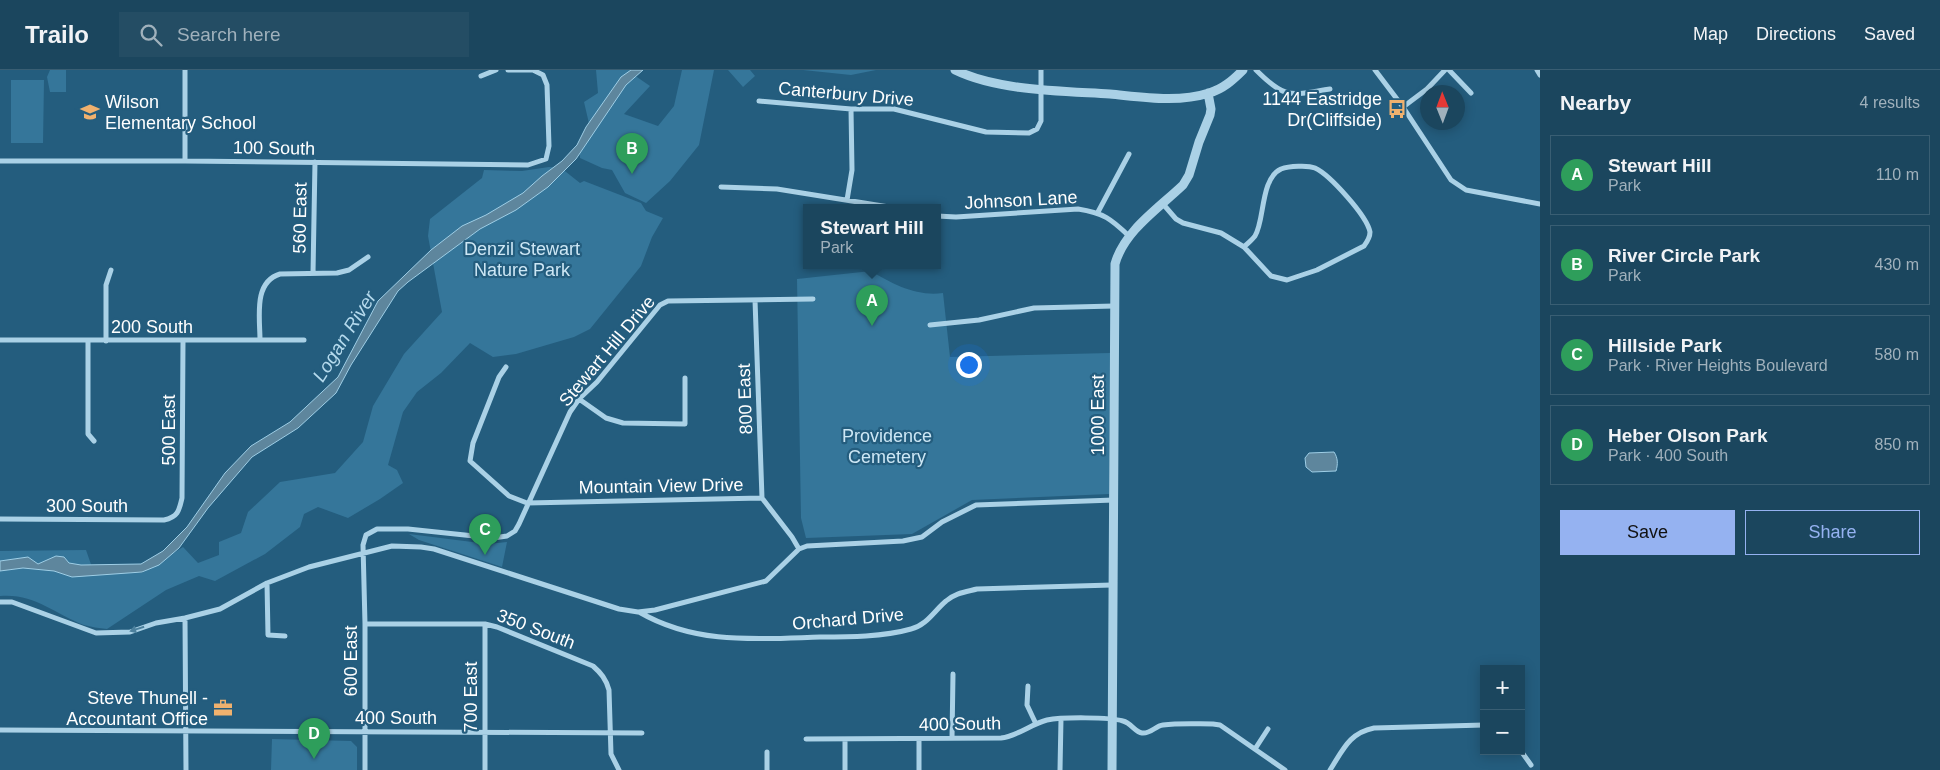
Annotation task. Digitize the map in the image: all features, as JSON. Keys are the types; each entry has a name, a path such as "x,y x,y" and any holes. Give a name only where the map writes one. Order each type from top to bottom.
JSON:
{"street":[{"path":"185,70 185,161"},
{"path":"481,76 496,70"},
{"name":"100 South","path":"0,161 315,162 528,166 546,159 550,146 547,85 542,75 533,70 508,70"},
{"path":"955,70 991,83 1041,89 1172,99 1208,94 1228,85 1244,70"},
{"name":"Canterbury Drive","path":"760,101 851,109 894,108 986,132 1029,133 1037,129 1041,120 1041,70"},
{"path":"1256,70 1273,87 1284,92 1296,94 1330,89"},
{"path":"1375,70 1403,107 1451,180 1466,190 1540,204"},
{"path":"1403,107 1427,88 1445,70"},
{"path":"1449,70 1472,93"},
{"path":"1538,70 1540,75"},
{"name":"1000 East","path":"1112,770 1115,264 1118,253 1129,236 1183,185 1189,175 1210,115 1211,109 1208,94"},
{"path":"846,200 852,170 851,109"},
{"path":"1098,212 1129,154"},
{"name":"560 East","path":"313,273 315,162"},
{"path":"1163,204 1176,219 1183,223 1221,233 1244,247 1271,276 1287,280 1316,270 1364,246 1369,239 1370,231 1360,212 1326,176 1314,167 1293,167 1280,170 1271,178 1255,236 1244,247"},
{"path":"721,187 777,189 871,204"},
{"name":"Johnson Lane","path":"941,216 956,217 1078,209 1098,212 1115,223 1129,236"},
{"path":"260,340 261,291 266,281 272,276 280,274 336,273 349,270 368,258"},
{"path":"106,341 106,285 111,270"},
{"name":"Stewart Hill Drive","path":"363,552 362,545 366,535 377,529 408,528 493,538 508,536 515,531 570,412 660,305 668,301 813,299"},
{"name":"800 East","path":"756,300 762,498"},
{"path":"930,325 979,320 1034,308 1114,306"},
{"name":"200 South","path":"0,340 304,340"},
{"name":"500 East","path":"173,518 179,510 182,498 183,340"},
{"path":"88,341 88,434 94,441"},
{"path":"506,367 499,377 473,443 470,461 509,496 528,503"},
{"path":"579,399 606,418 623,423 685,424 685,378"},
{"name":"Mountain View Drive","path":"528,503 762,498 792,536 799,550"},
{"path":"0,602 12,602 96,633 130,632 156,623 220,610 267,583 308,567 392,546 421,546 619,609 638,612 656,610 766,581 799,550 807,546 903,541 922,537 942,522 976,505 1114,500"},
{"name":"300 South","path":"0,519 164,520 173,518"},
{"name":"600 East","path":"363,552 365,770"},
{"path":"267,583 268,635 285,636"},
{"name":"Orchard Drive","path":"638,612 655,621 684,631 718,638 861,636 912,629 927,621 945,601 957,594 977,589 1112,585"},
{"path":"185,618 186,770"},
{"name":"350 South","path":"365,624 485,624 497,627 593,666 600,672 609,690 611,754 619,770"},
{"name":"700 East","path":"485,624 485,770"},
{"path":"952,738 953,674"},
{"path":"1028,686 1027,705 1036,724"},
{"path":"1060,770 1061,719"},
{"path":"1112,719 1126,722 1139,732 1144,733 1148,733 1162,725 1220,725 1285,770"},
{"name":"400 South","path":"806,739 1010,736 1047,720 1112,719"},
{"path":"1330,770 1353,737 1362,730 1374,728 1480,725"},
{"path":"1255,749 1268,728"},
{"name":"400 South","path":"0,730 642,733"},
{"path":"919,738 920,770"},
{"path":"845,739 845,770"},
{"path":"767,752 767,770"},
{"path":"1524,755 1532,765"}],"green space":[{"path":"50,70 66,70 66,92 50,92 47,77"},
{"path":"596,70 637,70 634,75 650,86 624,114 658,126 674,106 682,70 714,70 699,145 670,181 646,203 625,193 612,170 602,168 580,158 579,148 591,132 584,102 598,93"},
{"path":"728,70 750,70 755,76 743,87"},
{"path":"803,70 876,70 851,75"},
{"path":"11,80 44,80 43,143 11,143"},
{"name":"Denzil Stewart Nature Park","path":"549,167 561,168 580,183 584,181 641,203 646,211 663,218 652,237 641,266 590,329 574,337 516,354 493,357 470,343 441,373 417,392 403,412 388,465 397,470 403,483 348,518 318,507 304,514 300,527 265,554 215,581 199,576 166,590 107,629 84,625 33,601 12,596 0,596 0,551 86,550 94,573 142,573 183,547 198,563 219,555 219,542 241,533 248,512 280,482 335,473 363,442 373,406 404,354 442,312 428,236 430,219 482,178 484,170 522,171"},
{"name":"Providence Cemetery","path":"871,271 896,285 915,291 934,294 943,293 950,357 1110,353 1109,494 972,500 912,534 806,538 801,518 797,279"},
{"path":"409,534 488,544 507,542 502,567 419,540"},
{"path":"272,739 351,741 357,747 357,770 271,770"}],"shaded area":[{"path":"631,70 643,70 626,85 576,159 548,187 516,210 480,229 398,291 351,365 336,393 298,428 252,457 208,508 179,548 159,565 142,572 72,577 54,571 23,568 0,571 0,561 28,557 38,564 56,556 64,557 69,563 81,565 141,564 163,551 187,527 225,473 251,446 290,422 338,377 378,301 431,250 462,226 486,215 523,193 562,161 577,145 586,127 621,77"},
{"path":"1334,452 1337,461 1336,471 1312,472 1306,467 1305,458 1309,453"}],"place":[{"name":"1144 Eastridge Dr(Cliffside)","path":"1397,109"},
{"name":"Wilson Elementary School","path":"90,112"},
{"name":"River Circle Park","path":"632,174"},
{"name":"Stewart Hill","path":"872,326"},
{"name":"Hillside Park","path":"485,555"},
{"name":"Steve Thunell - Accountant Office","path":"223,708"},
{"name":"Heber Olson Park","path":"314,759"}],"water label":[{"name":"Logan River","path":"344,336"}]}
